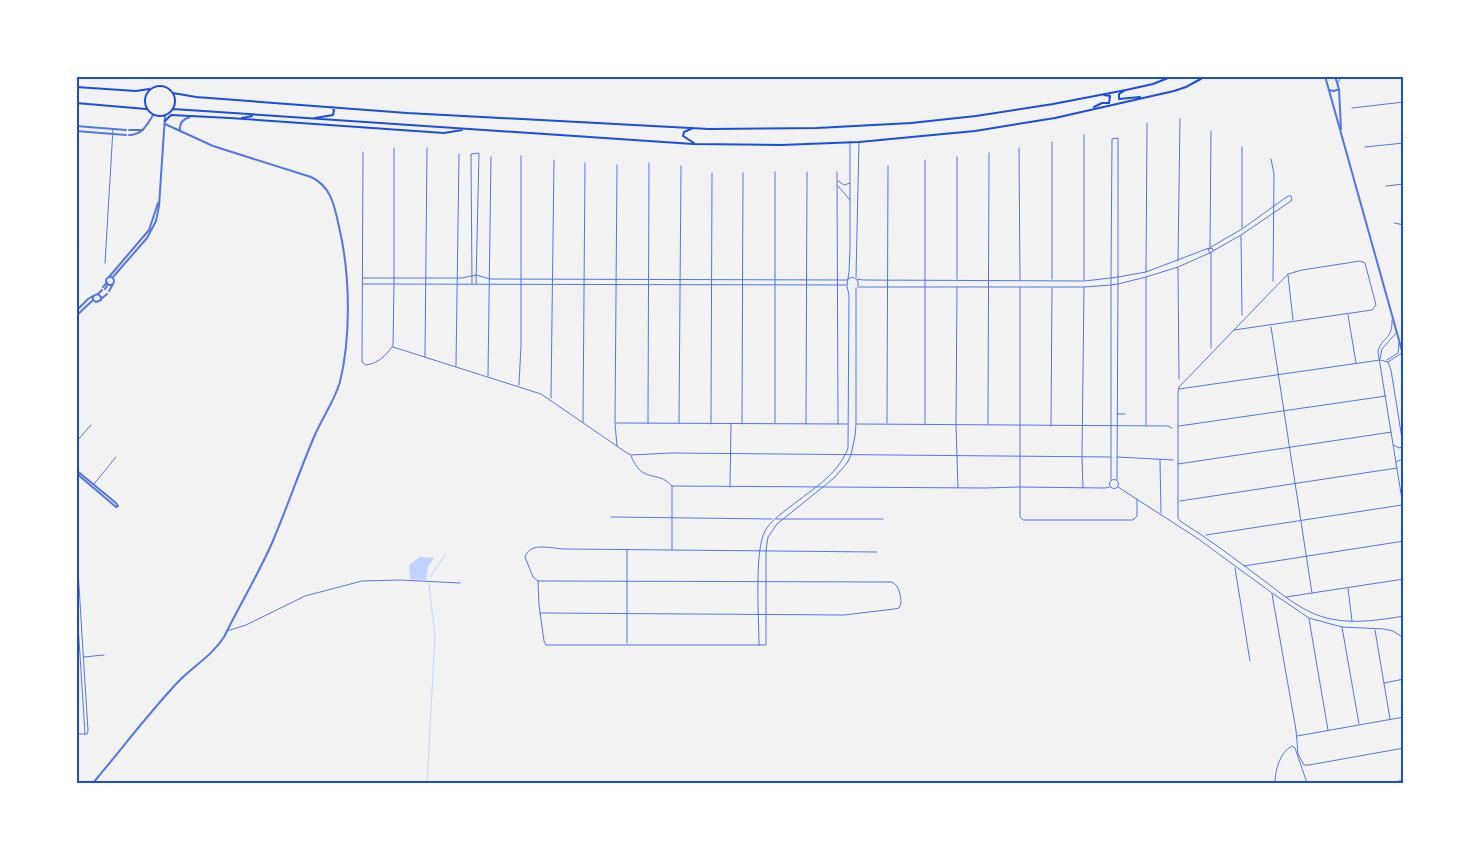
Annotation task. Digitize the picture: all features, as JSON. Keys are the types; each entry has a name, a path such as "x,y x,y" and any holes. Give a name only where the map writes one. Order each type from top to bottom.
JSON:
{"main road":[{"path":"173,93 196,97 408,113 695,128 817,128 911,123 976,116 1126,90 1153,84 1173,76"},
{"path":"173,109 697,144 780,145 859,142 975,131 1055,118 1186,88 1206,76"},
{"path":"76,87 136,91 162,86 168,88 173,93 175,101 173,109 165,116 153,115 146,109 76,103"},
{"path":"146,109 144,98 149,89"},
{"path":"1126,90 1119,94 1119,100 1148,97"},
{"path":"1092,108 1102,103 1108,103 1110,96 1098,95"},
{"path":"315,118 333,115 334,110 331,106"},
{"path":"165,122 171,115 444,133 465,129"},
{"path":"230,118 257,115"},
{"path":"695,128 685,131 683,136 697,144"}],"street":[{"path":"1325,76 1404,358"},
{"path":"1335,76 1339,89 1341,133"},
{"path":"1337,84 1342,76"},
{"path":"1329,90 1339,89"},
{"path":"1352,108 1404,102"},
{"path":"76,131 135,135 143,130 153,115"},
{"path":"76,311 88,298 108,293 113,284 113,278 150,235 158,216 165,116"},
{"path":"180,131 179,127 182,122 190,117"},
{"path":"1178,261 1180,119"},
{"path":"93,783 179,682 217,646 226,632 272,542 314,437 339,384 346,343 346,264 333,204 327,189 311,177 222,149 180,131 165,122"},
{"path":"1146,272 1147,123"},
{"path":"76,126 143,130"},
{"path":"105,263 113,129"},
{"path":"1211,131 1211,252"},
{"path":"1084,135 1084,281"},
{"path":"1110,487 1112,139 1118,138 1116,414 1116,480 1119,484 1118,486 1197,538 1308,618 1342,627 1393,631 1404,638"},
{"path":"759,645 759,550 764,532 774,519 834,472 846,455 849,443 849,295 847,279 849,272 851,201 850,142"},
{"path":"538,581 540,613 544,643 546,645 766,645 766,550 768,536 777,524 840,472 851,455 855,436 856,288 859,283 855,272 859,142"},
{"path":"1052,142 1052,281"},
{"path":"1365,147 1404,143"},
{"path":"1242,147 1242,229"},
{"path":"363,152 362,360 363,364 366,365 376,362 385,356 393,346 394,148"},
{"path":"426,358 427,148"},
{"path":"1019,148 1020,281"},
{"path":"472,284 471,154 478,153 478,275 476,284"},
{"path":"988,425 989,153"},
{"path":"456,366 459,154"},
{"path":"519,386 521,156"},
{"path":"488,377 491,157"},
{"path":"957,157 957,280"},
{"path":"1271,159 1274,174 1273,281"},
{"path":"551,399 554,160"},
{"path":"925,160 925,425"},
{"path":"583,423 585,163"},
{"path":"648,423 649,163"},
{"path":"617,165 615,423 617,446"},
{"path":"679,423 681,166"},
{"path":"887,424 888,166"},
{"path":"775,172 775,423"},
{"path":"806,424 807,172"},
{"path":"837,172 838,424"},
{"path":"711,424 712,173"},
{"path":"742,424 743,173"},
{"path":"837,180 844,185 851,183"},
{"path":"1386,186 1404,184"},
{"path":"837,186 851,201"},
{"path":"363,278 457,278 478,275 490,279 838,280 854,276 857,278 888,280 1084,281 1146,272 1178,261 1210,248 1242,229 1288,196 1292,198 1291,201 1242,235 1211,252 1178,267 1111,285 1052,287 888,286 852,289 847,286 838,285 363,284"},
{"path":"93,300 97,302 107,283 106,280 149,230 160,198"},
{"path":"1394,223 1404,225"},
{"path":"1242,235 1242,315"},
{"path":"76,247 79,244"},
{"path":"1210,248 1213,249 1211,252 1211,348"},
{"path":"1234,330 1372,310 1376,305 1366,264 1360,261 1288,274 1234,330 1178,389 1179,520 1204,536 1286,597 1318,616 1352,622 1404,616"},
{"path":"1178,267 1179,379"},
{"path":"1288,274 1294,322"},
{"path":"109,277 113,278"},
{"path":"1146,277 1146,426"},
{"path":"107,283 113,284"},
{"path":"957,286 956,425 958,488"},
{"path":"1084,286 1082,426 1084,488"},
{"path":"1020,287 1019,512 1021,518 1023,520 1129,520 1135,519 1138,499"},
{"path":"1051,426 1052,287"},
{"path":"76,316 93,300 93,296"},
{"path":"1348,314 1356,363"},
{"path":"1392,315 1392,332 1378,349 1404,512"},
{"path":"1271,326 1312,593"},
{"path":"1380,360 1382,348 1397,332"},
{"path":"1387,361 1398,353 1399,340"},
{"path":"393,346 541,394 551,399 617,446 621,451 631,455 1111,457"},
{"path":"1178,389 1356,363 1387,361 1402,353"},
{"path":"1387,361 1391,370 1404,451"},
{"path":"1178,427 1386,396"},
{"path":"1116,414 1125,414"},
{"path":"615,423 849,424"},
{"path":"730,487 731,424"},
{"path":"856,424 1168,426 1172,428"},
{"path":"76,442 91,425"},
{"path":"1178,464 1392,432"},
{"path":"1394,445 1399,448 1403,445"},
{"path":"631,455 636,467 641,472 648,476 665,480 672,486 1110,487 1114,489 1118,486"},
{"path":"93,485 116,457"},
{"path":"1116,457 1173,460"},
{"path":"1160,459 1160,514"},
{"path":"1396,462 1404,461"},
{"path":"1178,502 1396,468"},
{"path":"76,472 116,505"},
{"path":"1111,480 1116,480"},
{"path":"672,486 672,550"},
{"path":"1204,536 1403,505"},
{"path":"611,517 883,519"},
{"path":"76,538 85,734"},
{"path":"1244,566 1404,542"},
{"path":"540,613 844,615 894,609 900,606 901,599 896,584 892,582 538,581 534,579 527,565 525,555 531,548 536,547 627,550 877,552"},
{"path":"627,550 627,644"},
{"path":"1235,567 1250,661"},
{"path":"1286,597 1404,579"},
{"path":"226,632 246,625 305,596 362,581 400,580 460,583"},
{"path":"1348,587 1352,622"},
{"path":"76,592 88,731 85,734"},
{"path":"1272,593 1300,760 1304,765 1404,748"},
{"path":"1308,618 1328,730"},
{"path":"1342,627 1359,724"},
{"path":"1375,629 1390,720"},
{"path":"83,657 104,655"},
{"path":"1384,683 1404,679"},
{"path":"1296,736 1404,717"},
{"path":"76,734 85,734"},
{"path":"1274,783 1277,766 1287,750 1292,746 1295,748 1307,783"},
{"path":"1390,783 1404,780"}],"water":[{"path":"420,557 434,558 428,567 426,580 410,579 409,565"}],"waterway":[{"path":"430,577 445,555"},
{"path":"427,783 435,636 429,585"}]}
